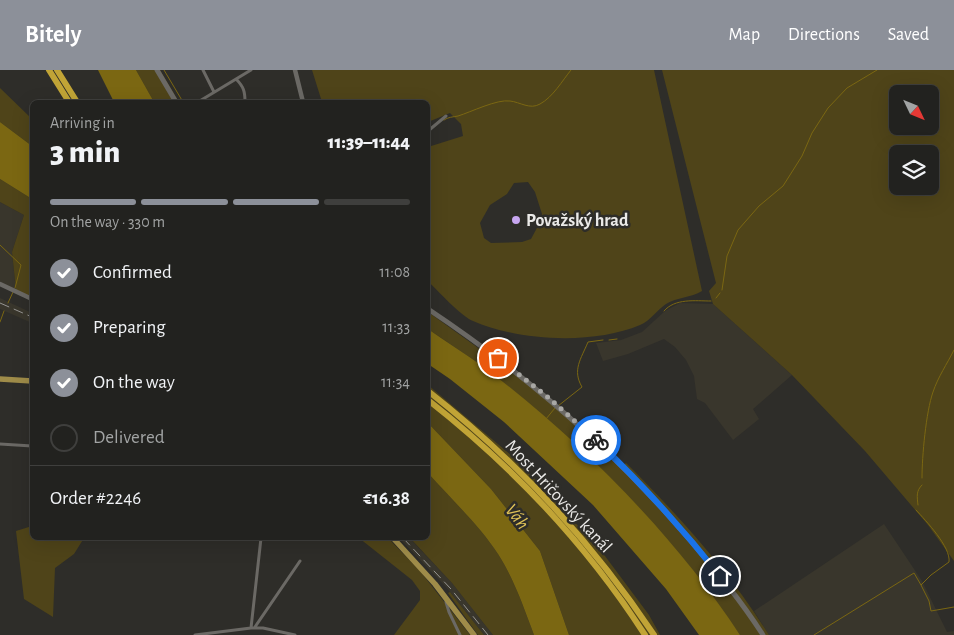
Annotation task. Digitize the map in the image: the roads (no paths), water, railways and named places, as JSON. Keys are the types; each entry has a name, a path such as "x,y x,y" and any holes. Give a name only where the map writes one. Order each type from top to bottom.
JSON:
{"highway":[{"path":"49,70 71,100"},
{"path":"57,70 72,100"},
{"name":"Most Hričovský kanál","path":"430,393 486,440 562,516 613,576 654,635"},
{"name":"Most Hričovský kanál","path":"430,402 504,466 557,520 607,580 646,635"}],"main road":[{"path":"157,70 175,100"},
{"path":"430,310 483,346 549,398 627,470 699,550 763,635"},
{"path":"0,379 30,381"},
{"path":"396,540 445,596 474,635"}],"street":[{"path":"203,70 214,92"},
{"path":"201,100 251,70"},
{"path":"295,70 302,100"},
{"path":"236,79 244,86 246,95 245,100"},
{"path":"430,129 446,116"},
{"path":"0,284 30,298"},
{"path":"0,444 30,446"},
{"path":"253,628 261,540"},
{"path":"253,628 298,562"},
{"path":"445,596 449,612 460,635"},
{"path":"195,635 253,628 264,628 295,635"}],"waterway":[{"path":"164,70 182,100"},
{"path":"444,120 505,101 536,106 545,101 557,89 571,70"},
{"path":"722,290 727,256 738,230 759,206 783,186 828,108 847,88 877,70"},
{"path":"0,245 21,265 15,288"},
{"path":"8,303 13,292"},
{"path":"716,298 720,293"},
{"path":"664,311 679,302 711,301"},
{"path":"0,322 4,311"},
{"path":"609,340 617,339"},
{"path":"558,406 582,387 579,381 578,370 580,359 588,342 603,340"},
{"path":"922,478 928,411 937,381 954,350"},
{"path":"546,419 555,408"},
{"path":"918,505 917,494 922,485"},
{"path":"814,635 914,573 921,585 949,562 949,556 942,542 916,510"},
{"path":"921,585 929,601 931,611 954,607"}],"railway":[{"path":"0,303 30,316"},
{"path":"405,540 451,589 488,635"}],"place":[{"name":"Považský hrad","path":"516,220"}],"water label":[{"name":"Váh","path":"518,516"}]}
